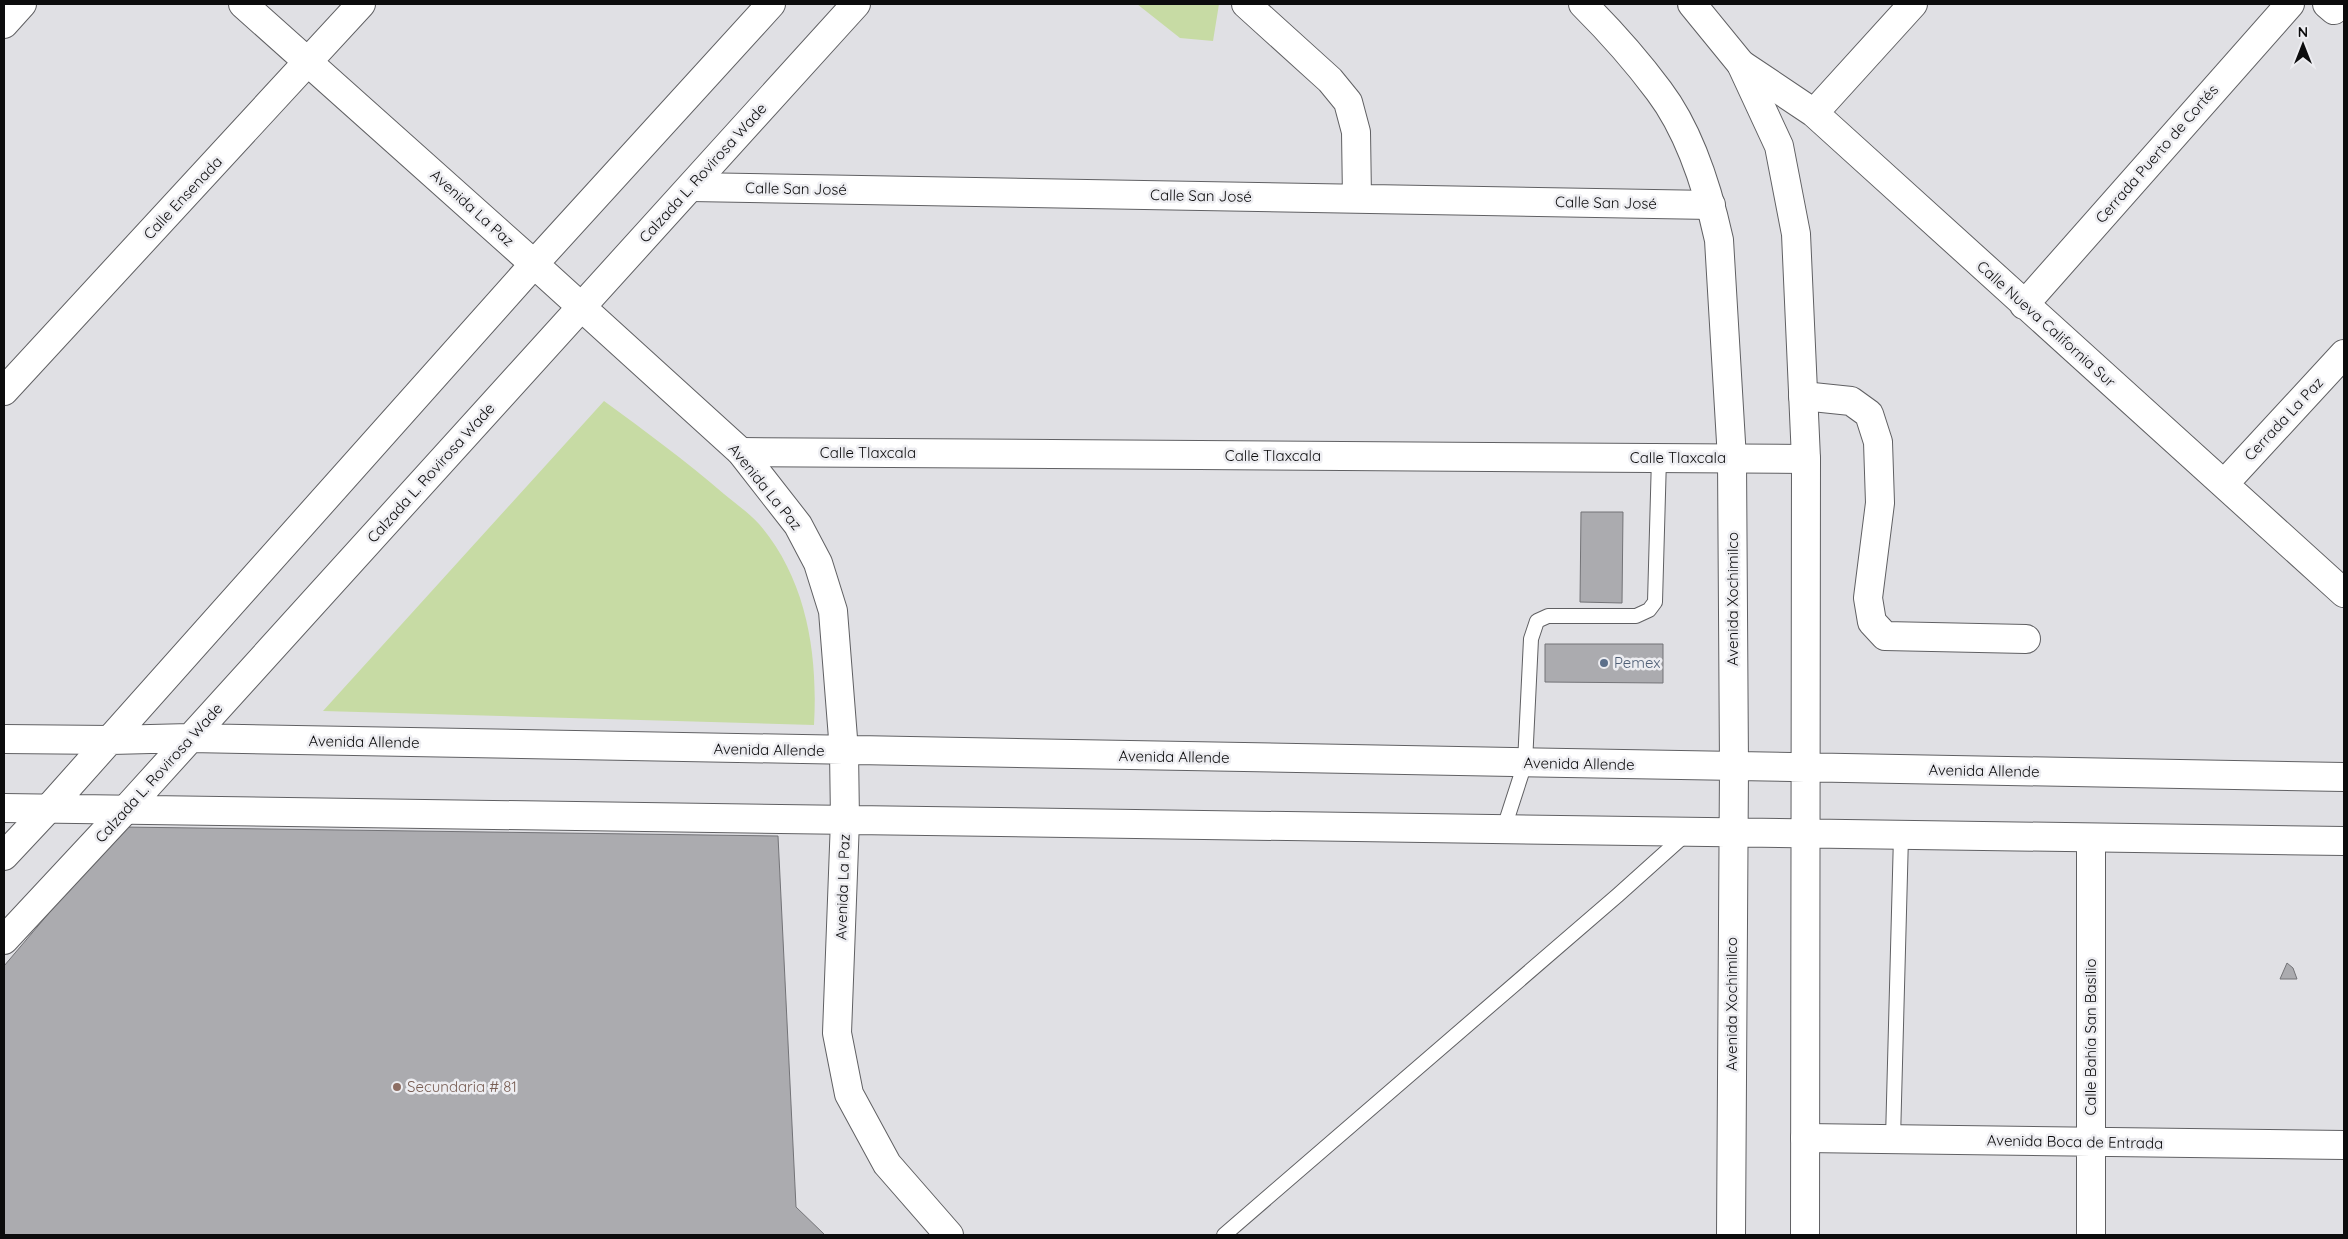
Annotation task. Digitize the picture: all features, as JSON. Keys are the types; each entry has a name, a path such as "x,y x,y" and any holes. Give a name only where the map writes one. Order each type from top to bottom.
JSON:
{"street":[{"path":"4,24 22,4"},
{"name":"Avenida La Paz","path":"243,4 583,306 741,452 798,525 818,563 833,611 844,751 845,820 837,1033 849,1094 887,1164 949,1235"},
{"name":"Calle Ensenada","path":"4,391 361,4"},
{"path":"4,856 111,740 534,264 771,4"},
{"name":"Calzada L. Rovirosa Wade","path":"4,940 190,738 856,4"},
{"path":"1246,4 1330,80 1348,102 1356,132 1357,198"},
{"name":"Avenida Xochimilco","path":"1583,4 1610,31 1660,92 1688,142 1711,205 1719,240 1732,459 1734,767 1732,834 1731,1235"},
{"path":"1692,4 1741,64 1779,146 1796,234 1806,459 1805,1235"},
{"path":"1814,113 1913,4"},
{"name":"Cerrada Puerto de Cortés","path":"2024,305 2290,4"},
{"path":"2327,4 2334,10 2340,4"},
{"name":"Calle Nueva California Sur","path":"1741,64 1814,113 2344,593"},
{"name":"Calle San José","path":"691,187 1711,205"},
{"name":"Cerrada La Paz","path":"2224,484 2344,354"},
{"path":"1803,396 1851,401 1870,414 1878,442 1880,503 1868,598 1872,622 1885,636 2026,639"},
{"name":"Calle Tlaxcala","path":"741,452 1806,459"},
{"name":"Avenida Allende","path":"4,738 111,740 190,738 2344,777"},
{"path":"4,808 126,808 1503,831 2344,841"},
{"name":"Calle Bahía San Basilio","path":"2091,1235 2092,839"},
{"name":"Avenida Boca de Entrada","path":"1805,1138 2344,1145"}],"lane":[{"path":"1503,831 1525,763 1531,639 1537,621 1548,616 1636,616 1649,610 1655,602 1659,458"},
{"path":"1224,1235 1618,896 1686,833"},
{"path":"1893,1139 1901,836"}],"green space":[{"path":"1137,4 1219,4 1213,41 1180,38"},
{"path":"604,401 680,458 747,512 759,524 775,546 799,593 806,619 814,672 814,725 323,711"}],"building":[{"path":"1581,512 1623,512 1622,603 1580,602"},
{"name":"Pemex","path":"1545,644 1663,644 1663,683 1545,682"},
{"name":"Secundaria # 81","path":"122,827 778,836 796,1207 825,1235 4,1235 4,966"},
{"path":"2287,963 2293,968 2297,979 2280,979"}],"place":[{"name":"Pemex","path":"1604,663"},
{"name":"Secundaria # 81","path":"397,1087"}]}
